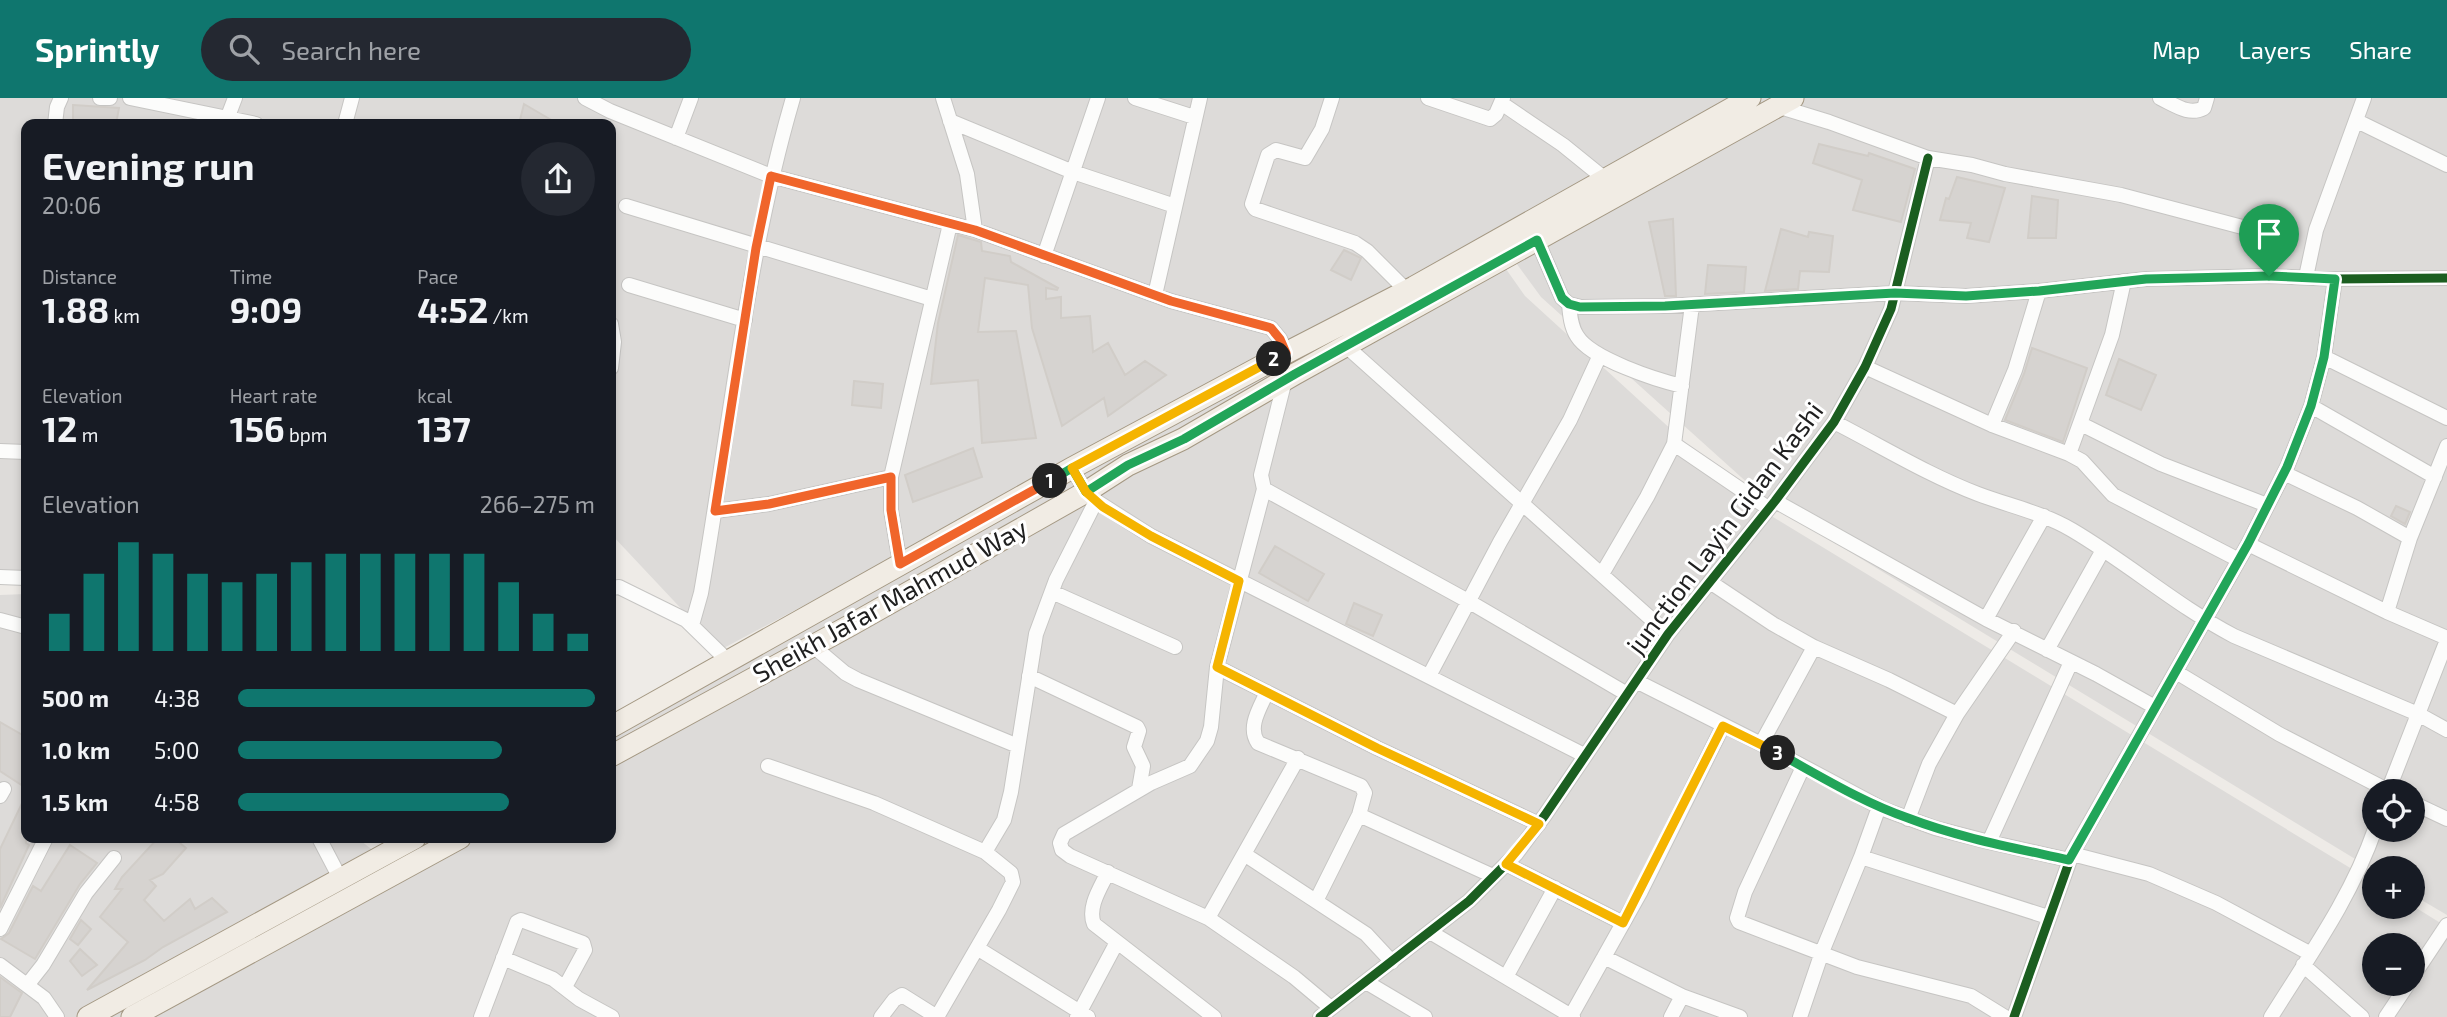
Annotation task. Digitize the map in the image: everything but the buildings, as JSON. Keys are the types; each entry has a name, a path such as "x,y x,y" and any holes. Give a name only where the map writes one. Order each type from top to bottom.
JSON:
{"main road":[{"name":"Sheikh Jafar Mahmud Way","path":"616,724 1072,468 1407,291 1605,179 1721,104 1750,98"},
{"name":"Sheikh Jafar Mahmud Way","path":"616,753 1091,496 1128,465 1184,439 1284,380 1785,102"},
{"path":"88,1017 406,843"},
{"path":"132,1017 158,1012 451,843"}],"street":[{"path":"56,119 61,98"},
{"path":"100,98 110,98"},
{"path":"130,98 223,119"},
{"path":"227,119 235,98"},
{"path":"346,119 352,98"},
{"path":"586,98 612,105 676,138 771,176 975,230 1155,295 1271,328 1286,353"},
{"path":"676,138 691,98"},
{"path":"692,625 701,593 715,511 756,248 771,176 793,98"},
{"path":"1044,256 1098,98"},
{"path":"1135,98 1194,117"},
{"path":"1155,295 1200,98"},
{"path":"1332,98 1322,129 1305,158 1276,150 1268,155 1252,204 1255,209 1355,243 1367,251 1407,291"},
{"path":"1428,98 1490,119 1502,100 1605,179"},
{"path":"2160,98 2189,112 2204,108 2207,98"},
{"path":"2306,277 2316,230 2364,98"},
{"path":"1785,102 1928,158 2121,195 2265,233 2272,240 2269,276"},
{"path":"947,106 1073,172 1175,206"},
{"path":"947,106 967,174 975,230"},
{"path":"2357,121 2447,165"},
{"name":"junction Layin Gidan Kashi","path":"1326,1013 1469,901 1506,864 1539,824 1668,634 1772,505 1834,422 1866,367 1891,309 1928,158"},
{"path":"625,206 756,248 932,299"},
{"path":"900,564 891,510 891,477 950,224"},
{"path":"1537,240 1562,298 1569,304 1580,307 1692,305 1895,293 1966,296 2124,281 2269,276 2335,279 2447,278"},
{"path":"2014,1017 2071,857 2248,544 2284,473 2311,406 2324,357 2335,279"},
{"path":"2069,454 2112,335 2124,281"},
{"path":"629,285 744,320"},
{"path":"1992,425 2015,370 2039,291"},
{"path":"1569,304 1570,320 1575,334 1600,355 1659,380 1682,386"},
{"path":"1602,574 1674,444 1692,305"},
{"path":"1346,346 1668,634"},
{"path":"1429,676 1570,420 1600,355"},
{"path":"2324,357 2447,418"},
{"path":"1866,367 1992,425 2069,454 2093,471 2113,495 2239,560"},
{"path":"1284,380 1261,475 1264,489 1217,667 1208,741 1190,766 1139,789 1060,838 1062,850 1070,856 1208,918 1294,977 1326,1013"},
{"path":"2311,406 2435,477"},
{"path":"1834,422 1978,494 2044,516 2103,550 2205,621 2283,658 2418,713 2447,730"},
{"path":"2081,424 2161,464 2267,505"},
{"path":"1674,444 1772,505 2155,707"},
{"path":"2387,612 2410,538 2447,446"},
{"path":"0,451 21,452"},
{"path":"1072,468 1091,496 1151,536 1584,755"},
{"path":"2284,473 2357,508 2410,538"},
{"path":"715,511 769,504 891,477"},
{"path":"1264,489 1468,601 1627,694"},
{"path":"985,852 1004,820 1014,776 1036,634 1091,496"},
{"path":"1986,619 2044,516"},
{"path":"2248,544 2447,639 2393,779"},
{"path":"2047,650 2103,550"},
{"path":"0,577 21,578"},
{"path":"1710,582 1773,624 1814,647 1957,714"},
{"path":"616,587 692,625 728,661"},
{"path":"1052,592 1175,647"},
{"path":"0,620 21,626"},
{"path":"1909,819 1929,764 1957,714 2014,631"},
{"path":"813,646 845,673 858,680 1018,746"},
{"path":"1762,744 1814,647"},
{"path":"1989,842 2071,662"},
{"path":"1217,667 1377,748 1539,824"},
{"path":"2176,673 2279,734 2366,779"},
{"path":"1029,676 1137,727 1139,731 1135,747 1143,766 1139,789"},
{"path":"1636,681 1879,807 1909,819 1989,842 2149,874 2216,902 2307,959 2362,1017"},
{"path":"1267,692 1252,728 1252,735 1258,743 1361,786 1365,793 1359,815 1316,901"},
{"path":"1430,932 1572,1016 1623,923 1723,726"},
{"path":"1208,918 1298,758"},
{"path":"768,766 874,803 985,852 1011,873 1013,881 937,1017 902,995 894,1000 881,1017"},
{"path":"1803,767 1745,892 1737,918 1739,922 1857,967 1971,996 2005,1017"},
{"path":"1800,1017 1822,952 1879,807"},
{"path":"2425,809 2447,819"},
{"path":"1359,815 1493,877"},
{"path":"2270,1017 2355,880 2370,842"},
{"path":"0,929 43,843"},
{"path":"322,843 341,880"},
{"path":"1244,853 1366,934 1392,962"},
{"path":"1861,857 2048,917"},
{"path":"28,984 43,965 86,893 114,858"},
{"path":"1506,864 1623,923"},
{"path":"1108,872 1091,916 1094,924 1214,1017"},
{"path":"1506,977 1555,888"},
{"path":"481,1017 515,925 522,920 583,943 585,950 565,986"},
{"path":"2425,958 2447,925"},
{"path":"977,948 1081,1015 1117,942"},
{"path":"1604,957 1682,996 1740,1017"},
{"path":"503,958 565,986 579,999 612,1017"},
{"path":"0,965 44,998 57,1017"},
{"path":"1367,982 1425,1017"},
{"path":"1671,1017 1682,996"},
{"path":"2386,1017 2400,996"}],"shaded area":[{"path":"0,98 2447,98 2447,915 2425,902 2425,856 2362,856 2362,863 1771,504 1541,297 1497,237 720,650 616,539 616,119 21,119 21,572 0,573"},
{"path":"1494,252 1525,296 1755,506 2362,875 2362,919 2425,919 2425,913 2447,927 2447,1017 0,1017 0,595 21,594 21,843 364,843 374,851 389,843 616,843 616,722 1027,505"}],"cycle path":[{"path":"1320,1017 1469,901 1516,854 1668,634 1775,501 1834,422 1865,367 1891,309 1928,158"},
{"path":"1537,240 1562,298 1569,304 1581,307 1665,306 1895,293 1966,296 2146,279 2269,276 2335,279 2447,278"},
{"path":"2014,1017 2072,854 2248,544 2287,467 2311,406 2324,357 2335,279"}],"route":[{"path":"2269,276 2146,279 1966,296 1895,293 1665,306 1580,307 1569,304 1562,298 1537,240 1295,374 1184,439 1128,465 1086,492 1072,468 900,564 891,510 891,477 769,504 715,511 756,248 771,176 975,230 1171,301 1271,328 1286,353 1072,468 1086,492 1103,507 1191,558 1239,581 1217,667 1377,748 1539,824 1506,864 1623,923 1723,726 1879,807 1909,819 1989,842 2069,860 2248,544 2287,467 2311,406 2324,357 2335,279 2269,276"}]}
